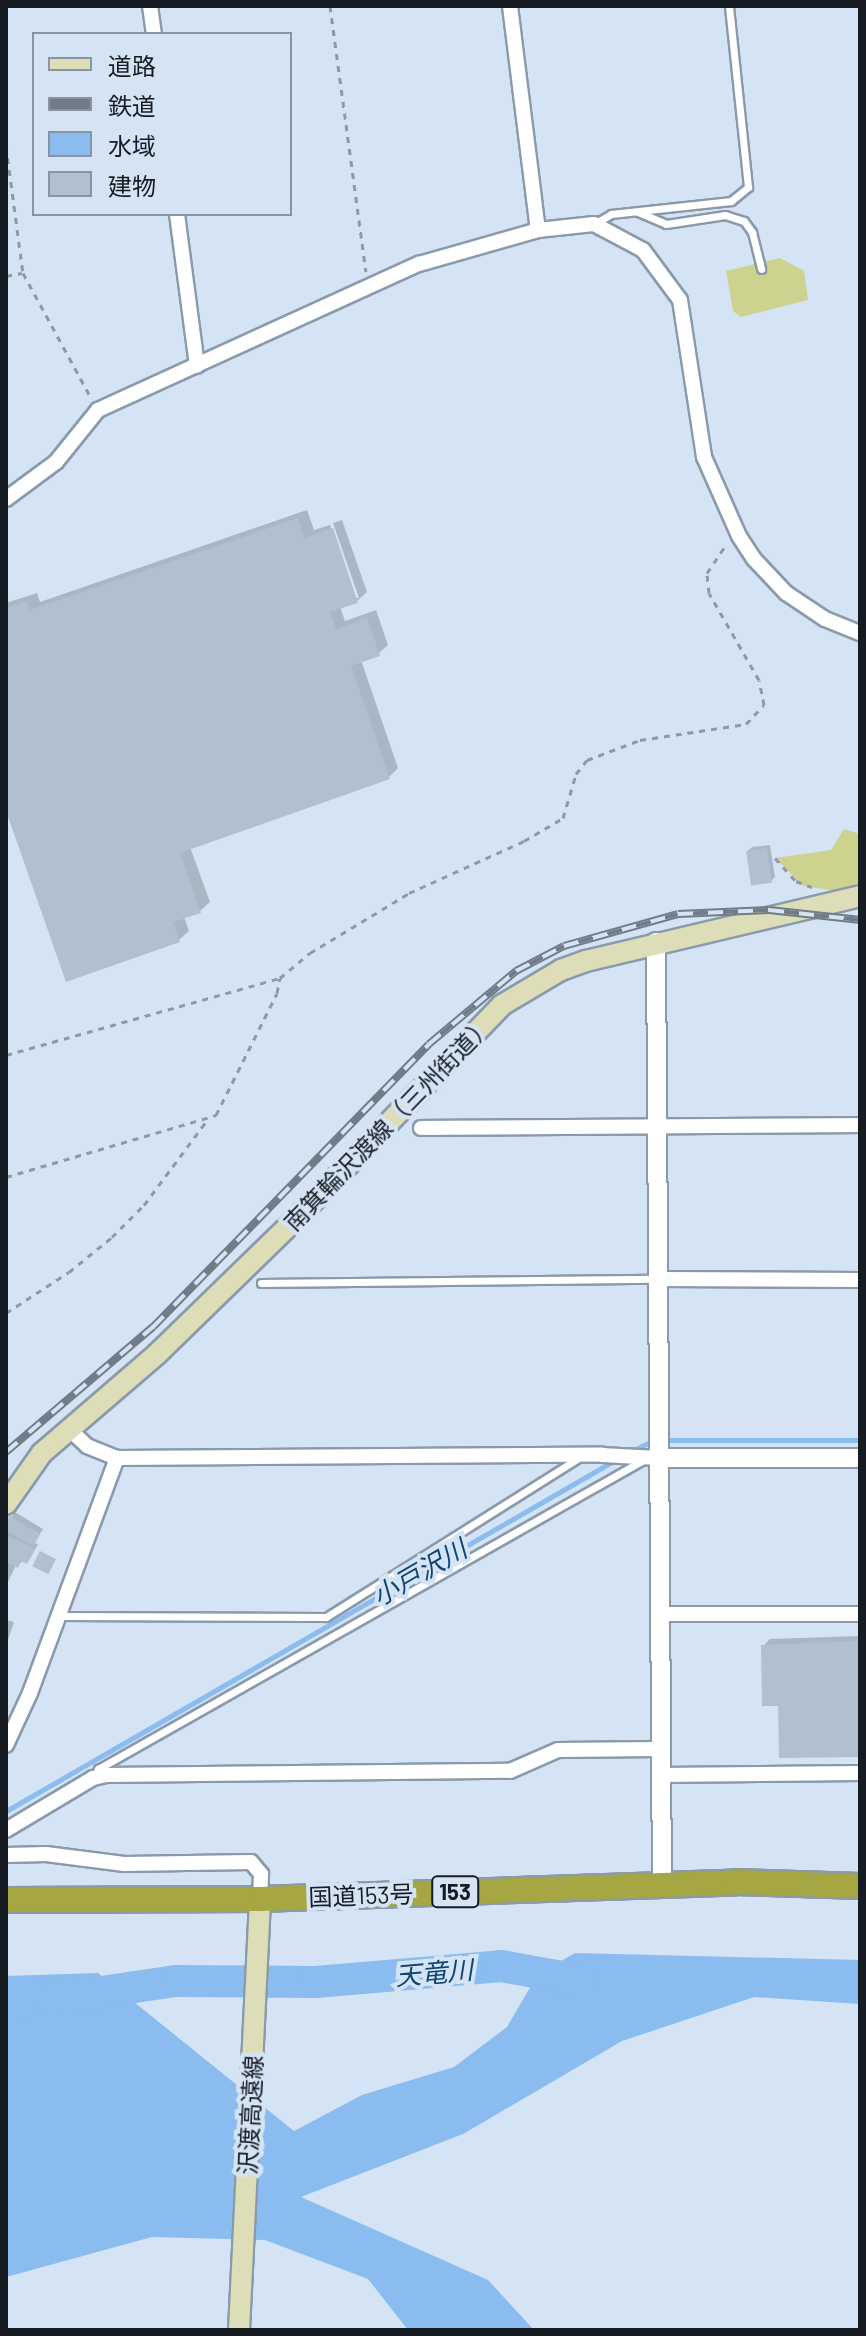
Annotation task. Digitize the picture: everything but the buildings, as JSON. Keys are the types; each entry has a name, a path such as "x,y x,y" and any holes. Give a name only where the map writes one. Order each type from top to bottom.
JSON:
{"highway":[{"name":"国道153号","path":"6,1900 49,1899 260,1911 662,1884 736,1882 860,1886"}],"main road":[{"name":"南箕輪沢渡線（三州街道）","path":"6,1504 42,1453 157,1354 298,1217 502,1005 561,970 656,942 857,896"},
{"name":"沢渡高遠線","path":"239,2330 260,1911"}],"street":[{"path":"150,6 154,32"},
{"path":"510,6 538,230"},
{"path":"177,216 197,366"},
{"path":"6,499 56,462 98,410 419,264 538,230 594,224 643,250 680,300 704,457 739,536 754,559 786,593 825,619 860,633"},
{"path":"656,942 659,1427 650,1457 659,1614 666,1657 659,1749 662,1884"},
{"path":"421,1128 860,1125"},
{"path":"658,1279 860,1280"},
{"path":"70,1430 87,1446 117,1458 583,1455 860,1458"},
{"path":"6,1745 59,1616 117,1458"},
{"path":"659,1614 860,1614"},
{"path":"6,1830 93,1778 106,1775 510,1771 558,1750 659,1749"},
{"path":"660,1775 860,1773"},
{"path":"6,1855 46,1854 124,1864 251,1862 261,1874 260,1911"}],"lane":[{"path":"594,224 611,214 731,201 748,187 729,6"},
{"path":"636,211 666,224 725,215 744,221 752,232 761,269"},
{"path":"261,1283 658,1279"},
{"path":"59,1616 326,1617 583,1455"},
{"path":"93,1778 98,1769 650,1457"}],"path":[{"path":"330,6 368,288"},
{"path":"6,146 23,273 98,410"},
{"path":"6,276 23,273"},
{"path":"6,1055 280,978 310,953 409,893 524,841 563,818 576,774 587,760 640,740 746,724 758,715 764,705 759,680 709,593 707,573 725,545 739,536"},
{"path":"775,858 803,886 857,896"},
{"path":"6,1313 69,1272 112,1237 144,1205 208,1119 223,1105 242,1057 277,993 280,978"},
{"path":"6,1177 208,1119"}],"green space":[{"path":"780,258 804,271 808,300 741,317 733,311 726,271"},
{"path":"844,829 860,834 860,886 836,891 803,886 775,858 831,850"}],"water":[{"path":"575,1953 860,1960 860,2004 754,1997 622,2041 463,2134 301,2197 488,2280 534,2330 408,2330 368,2279 265,2240 152,2237 6,2277 6,1976 98,1973 294,2131 362,2095 454,2067 507,2027 538,1974"}],"waterway":[{"name":"小戸沢川","path":"629,1452 655,1440"},
{"name":"小戸沢川","path":"665,1440 860,1440"},
{"name":"小戸沢川","path":"6,1811 617,1459"},
{"name":"天竜川","path":"6,2001 54,1999 176,1981 316,1982 501,1966 579,1980"}],"railway":[{"path":"6,1452 153,1327 429,1044 516,971 564,946 678,914 769,910 860,920"}]}
